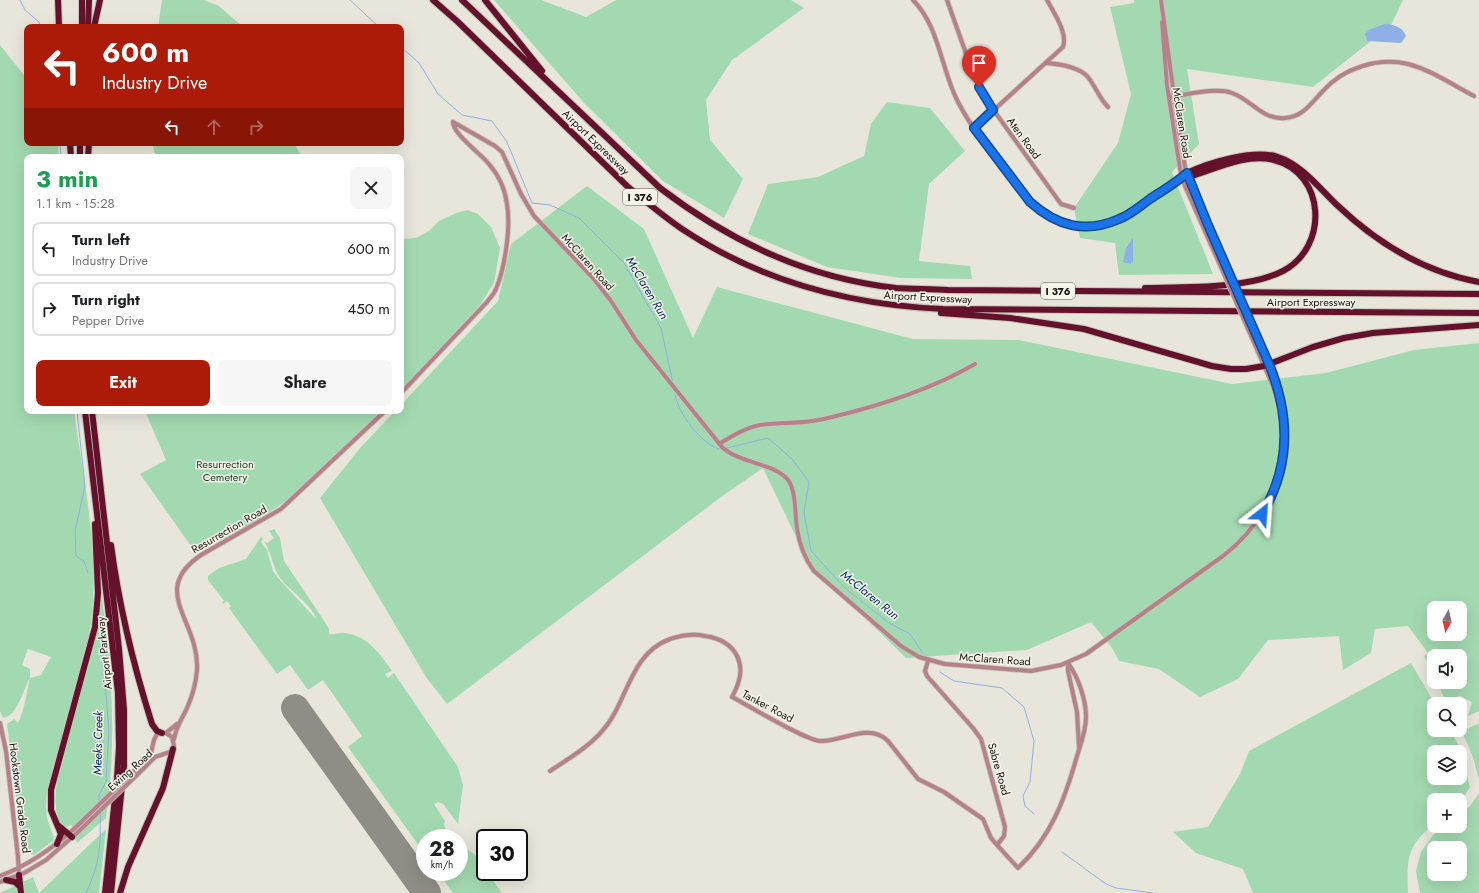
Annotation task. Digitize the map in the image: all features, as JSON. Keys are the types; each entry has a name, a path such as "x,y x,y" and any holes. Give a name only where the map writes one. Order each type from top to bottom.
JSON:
{"highway":[{"path":"58,0 59,24"},
{"path":"82,0 82,24"},
{"path":"88,24 89,0"},
{"path":"95,24 100,0"},
{"name":"Airport Expressway","path":"433,0 458,22 627,186 657,211 699,239 739,261 816,291 904,308 1479,313"},
{"name":"Airport Expressway","path":"462,0 596,129 660,188 694,214 744,243 788,262 821,272 896,288 948,290 1479,294"},
{"path":"485,0 533,61 596,129"},
{"path":"1186,176 1251,154 1264,153 1279,157 1296,166 1360,227 1391,249 1442,272 1479,282"},
{"path":"948,290 1207,286 1249,281 1268,277 1284,270 1299,259 1309,246 1315,231 1316,217 1314,200 1308,186 1299,175 1287,166 1275,160 1260,158 1243,159 1186,176"},
{"path":"816,291 890,310 1010,318 1084,329 1212,366 1231,369 1246,369 1267,365 1313,347 1344,338 1373,333 1479,325"},
{"name":"Airport Parkway","path":"85,414 113,642 119,709 117,778 105,893"},
{"path":"92,414 124,624 152,724 157,731 164,733"},
{"name":"Airport Parkway","path":"92,414 120,649 124,710 124,766 111,893"},
{"path":"70,836 54,819 50,805 51,790 93,635 97,612 92,471"},
{"path":"120,893 128,867 163,788 173,749"},
{"path":"56,844 61,836 59,826"},
{"path":"19,872 20,890"},
{"path":"3,881 15,882 20,890"}],"street":[{"path":"913,0 925,14 930,23 952,89 961,107 974,128 1030,202 1040,212 1072,226 1087,228 1120,219 1186,176"},
{"name":"Aten Road","path":"947,0 979,87 993,110 1061,204 1074,208"},
{"path":"974,128 1063,48 1065,43 1056,16 1047,0"},
{"name":"McClaren Road","path":"404,391 487,302 496,290 501,270 508,219 507,204 501,185 489,164 455,130 453,122 495,146 502,152 521,194 534,216 593,278 612,301 636,340 719,444 731,456 781,473 789,481 795,501 799,538 814,571 906,649 928,661 944,664 1025,671 1048,668 1068,663 1086,654 1223,556 1245,536 1262,514 1276,485 1282,457 1284,426 1267,365 1230,274 1186,176 1161,0"},
{"name":"McClaren Road","path":"1163,18 1162,40 1176,150 1209,242 1248,330 1267,365"},
{"path":"1169,97 1211,92 1230,92 1239,96 1262,113 1278,118 1286,118 1297,115 1307,109 1321,92 1337,77 1362,66 1383,62 1408,64 1433,74 1474,96"},
{"path":"1045,63 1062,65 1082,72 1090,80 1108,107"},
{"path":"719,444 744,430 760,425 823,419 910,394 951,378 975,364"},
{"name":"Resurrection Road","path":"174,739 179,723 191,698 197,663 196,646 179,604 177,593 177,583 182,571 190,562 281,509 382,414"},
{"name":"Tanker Road","path":"550,771 588,744 603,731 611,720 638,665 655,647 678,636 701,635 724,642 736,655 740,673 732,697 816,741 837,739 868,733 882,736 888,741 918,779 944,792 980,817 984,822 991,838 997,845"},
{"name":"Sabre Road","path":"928,661 925,671 927,676 973,728 983,745 1005,827 1004,836 997,845"},
{"path":"1068,663 1068,671 1078,719 1079,747"},
{"path":"997,845 1018,868 1040,844 1057,816 1066,792 1079,747 1085,733 1086,710 1077,680 1068,663"},
{"name":"Hookstown Grade Road","path":"0,723 6,751 19,872"},
{"name":"Resurrection Road","path":"164,733 179,723"},
{"path":"164,733 174,739 173,749"},
{"name":"Ewing Road","path":"3,881 46,860 70,836 75,828 139,766 151,752 155,736 164,733"},
{"name":"Ewing Road","path":"0,876 19,872 56,844 78,832 155,757 168,753 173,749"}],"green space":[{"path":"162,0 204,0 219,6 240,24 158,24"},
{"path":"494,0 541,0 586,17 616,0 791,0 804,8 732,60 706,100 710,140 743,179 724,218 663,181 585,104"},
{"path":"1134,0 1403,0 1391,25 1313,87 1187,69 1199,144 1172,172 1213,274 1119,275 1115,243 1080,238 1074,208 1118,143 1131,94 1110,7 1134,3"},
{"path":"0,45 24,75 24,146 58,146 59,154 24,154 24,414 74,414 87,495 93,552 94,580 89,635 47,794 47,818 54,838 53,841 34,855 25,852 22,847 7,724 14,719 18,723 24,707 30,678 20,701 13,712 3,718 0,711","holes":["28,649 51,657 41,675 30,678 30,669 22,665"]},
{"path":"887,102 930,108 965,151 929,184 919,261 970,266 972,279 900,278 827,267 748,234 768,184 818,177 864,156 871,124"},
{"path":"153,146 296,146 301,154 155,154"},
{"path":"587,186 644,229 693,338 717,287 913,339 1019,340 1232,384 1326,373 1414,350 1479,343 1479,711 1468,716 1472,702 1467,700 1467,697 1444,697 1440,689 1467,689 1467,649 1427,649 1427,652 1408,626 1375,629 1371,653 1343,670 1339,636 1268,640 1238,679 1200,697 1159,669 1119,661 1112,648 1091,622 1027,650 906,658 808,562 763,468 721,497 447,704 426,677 320,498 361,447 392,414 404,414 404,402 498,301 511,244"},
{"path":"467,210 478,214 491,227 500,248 494,283 480,305 404,387 404,239 416,238 429,231 439,221 456,213"},
{"name":"Resurrection Cemetery","path":"146,414 378,414 287,500 254,523 196,553 140,474 166,460"},
{"path":"274,529 280,538 284,561 321,616 329,629 329,634 343,633 353,635 367,642 378,652 392,671 385,674 388,678 394,673 458,767 463,785 458,824 443,804 438,802 434,804 445,821 444,825 446,829 416,829 416,841 348,747 362,736 323,680 308,690 290,665 277,674 229,608 231,606 227,601 223,604 222,602 224,601 208,580 208,576 219,568 246,559 261,537 263,539 261,542 267,550 273,571 316,619 308,605 284,583 277,573 264,541 267,543 274,538 269,531"},
{"path":"101,592 108,649 112,705 109,789 106,818 77,843 75,839 79,833 71,825 67,827 63,824 56,810 56,787 98,628"},
{"path":"1427,654 1427,662 1424,656"},
{"path":"1411,663 1431,697 1427,697 1427,737 1454,737 1458,745 1427,745 1427,785 1467,785 1467,776 1470,787 1466,793 1427,793 1427,830 1418,840 1410,854 1408,862 1408,893 1253,893 1243,869 1196,853 1173,832 1208,827 1240,774 1249,751"},
{"path":"1479,723 1479,780 1473,757 1464,737 1467,737 1467,729"},
{"path":"1479,793 1479,893 1420,893 1416,871 1421,852 1427,844 1427,881 1467,881 1467,841 1429,841 1435,833 1467,833 1467,808"},
{"path":"106,829 99,893 39,893"},
{"path":"468,850 476,857 476,881 493,881 502,893 453,893 444,881 468,881"},
{"path":"33,877 39,893 0,893"}],"water":[{"path":"1384,24 1394,25 1403,30 1406,36 1401,43 1367,41 1365,34 1369,30"},
{"path":"1133,238 1133,261 1131,264 1123,262 1126,248"}],"waterway":[{"name":"Meeks Creek","path":"20,0 25,10 39,24"},
{"name":"McClaren Run","path":"350,0 376,24"},
{"name":"McClaren Run","path":"404,50 419,63 438,94 462,115 492,121 507,142 532,203 550,205 579,218 624,263 661,328 673,383"},
{"name":"Meeks Creek","path":"60,146 61,154"},
{"name":"McClaren Run","path":"675,394 680,410 691,426 705,441 719,449"},
{"name":"Meeks Creek","path":"77,414 85,486 75,531 76,556 84,561 88,573"},
{"name":"McClaren Run","path":"727,448 768,438 792,459 809,482 804,513 811,551 845,588 889,623 910,634 922,652"},
{"name":"Meeks Creek","path":"99,803 99,795 106,782 109,730 101,636"},
{"name":"McClaren Run","path":"940,672 954,681 1002,688 1024,707 1034,741 1030,782 1023,796 1025,806 1034,814"},
{"name":"Meeks Creek","path":"86,893 99,855 100,814"},
{"name":"McClaren Run","path":"1062,852 1106,884 1116,888 1153,893"}],"runway":[{"path":"295,708 427,893"}],"route":[{"path":"979,87 993,110 974,128 1030,202 1040,212 1056,220 1072,226 1087,228 1120,219 1187,173 1220,255 1230,274 1278,384 1283,405 1284,438 1281,466 1273,492 1262,514"}]}
